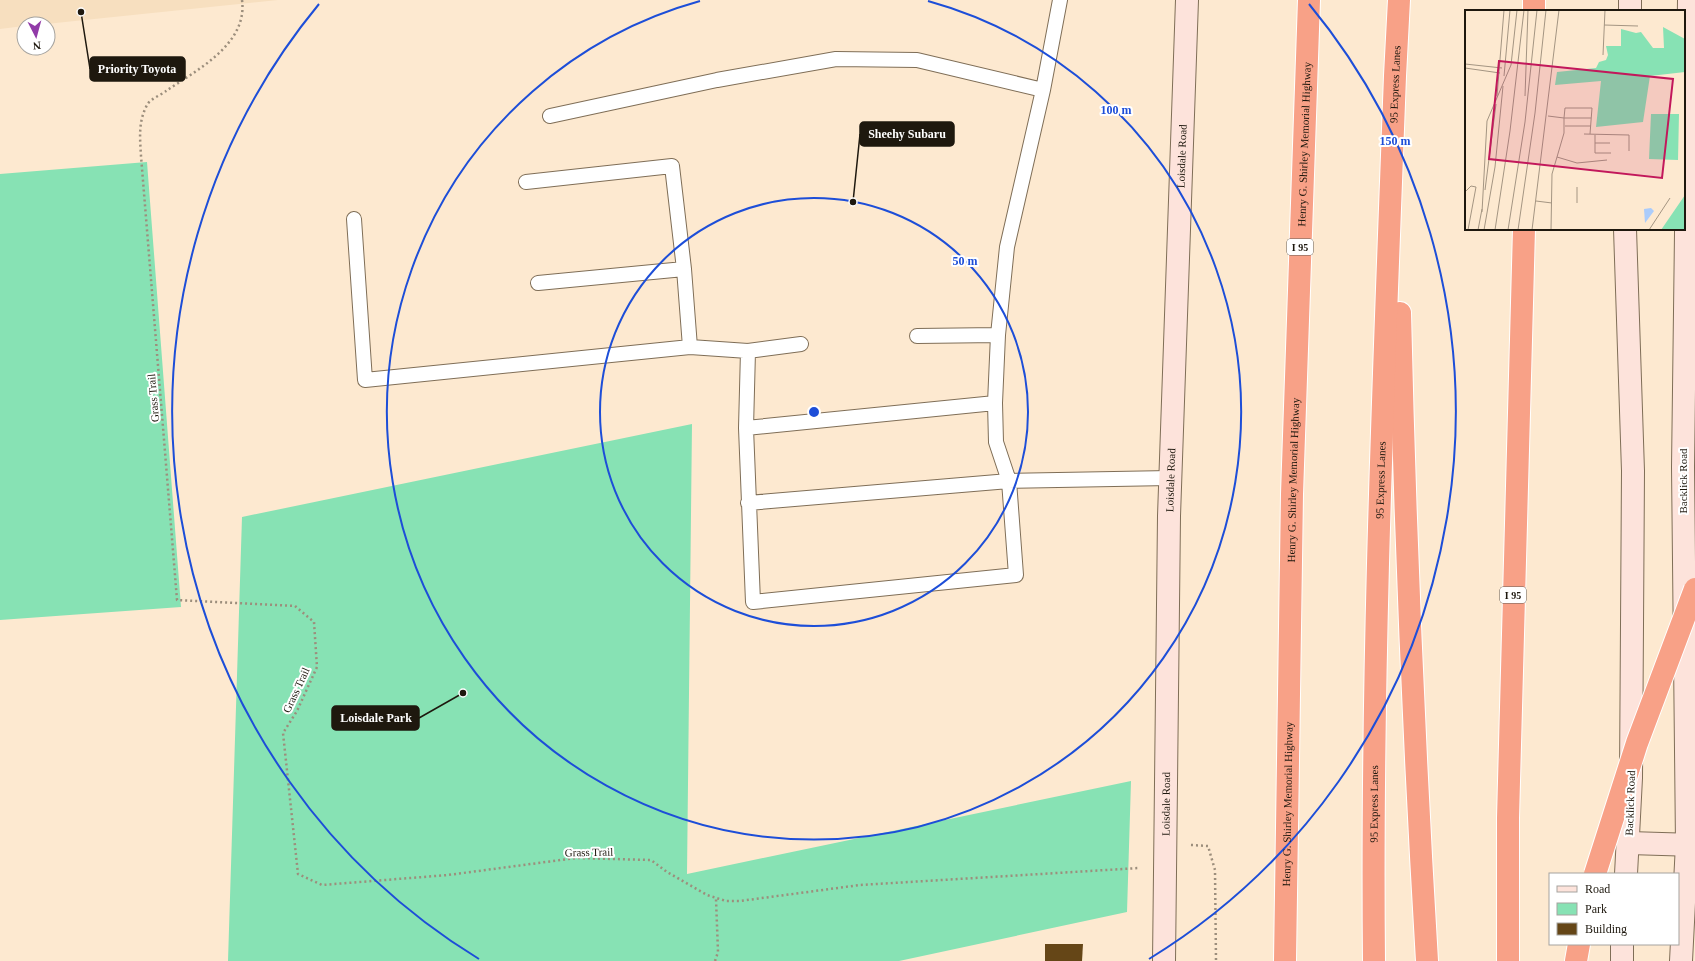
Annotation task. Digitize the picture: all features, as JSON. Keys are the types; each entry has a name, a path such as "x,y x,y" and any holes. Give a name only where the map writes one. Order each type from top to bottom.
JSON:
{"highway":[{"name":"Henry G. Shirley Memorial Highway","path":"1284,961 1292,486 1309,0"},
{"name":"95 Express Lanes","path":"1374,961 1373,863 1377,624 1395,76 1399,0"},
{"path":"1395,76 1404,474 1414,744 1427,961"},
{"name":"I 95","path":"1508,961 1510,740 1520,298 1524,230"},
{"path":"1595,873 1637,743 1695,589"},
{"path":"1576,961 1579,945"}],"main road":[{"name":"Loisdale Road","path":"1164,961 1170,478 1187,0"},
{"name":"Backlick Road","path":"1681,961 1691,845 1683,467 1689,0"},
{"name":"Backlick Road","path":"1625,230 1633,471 1628,843 1626,873"},
{"path":"1628,843 1691,845"},
{"path":"1622,945 1622,961"}],"lane":[{"path":"748,351 746,428 753,602 1016,576 1009,481 996,442 995,403 998,335 1007,247 1043,90 1060,0"},
{"path":"550,116 717,80 836,58 917,60 1043,90"},
{"path":"526,182 672,166 684,269 690,346"},
{"path":"354,219 365,380 690,346 748,351 801,344"},
{"path":"538,283 684,269"},
{"path":"917,336 998,335"},
{"path":"746,428 995,403"},
{"path":"748,503 1009,481 1170,478"}],"path":[{"name":"Grass Trail","path":"242,0 243,15 238,28 229,42 211,60 148,104 139,126 177,600 294,606 314,622 316,667 297,711 284,733 298,874 322,885 448,875 576,858 651,860 667,872 716,899"},
{"path":"715,961 718,952 716,899 740,901 860,885 1116,868 1165,867"}],"shaded area":[{"path":"0,0 278,0 56,23 56,16 16,16 16,27 0,29"}],"green space":[{"path":"147,162 181,607 0,620 0,174"},
{"path":"692,424 687,874 1131,781 1127,912 899,961 228,961 242,517"}],"building":[{"path":"1045,944 1083,944 1082,961 1045,961"}],"place":[{"name":"Priority Toyota","path":"81,12"},
{"name":"Sheehy Subaru","path":"853,202"},
{"name":"Loisdale Park","path":"463,693"}]}
